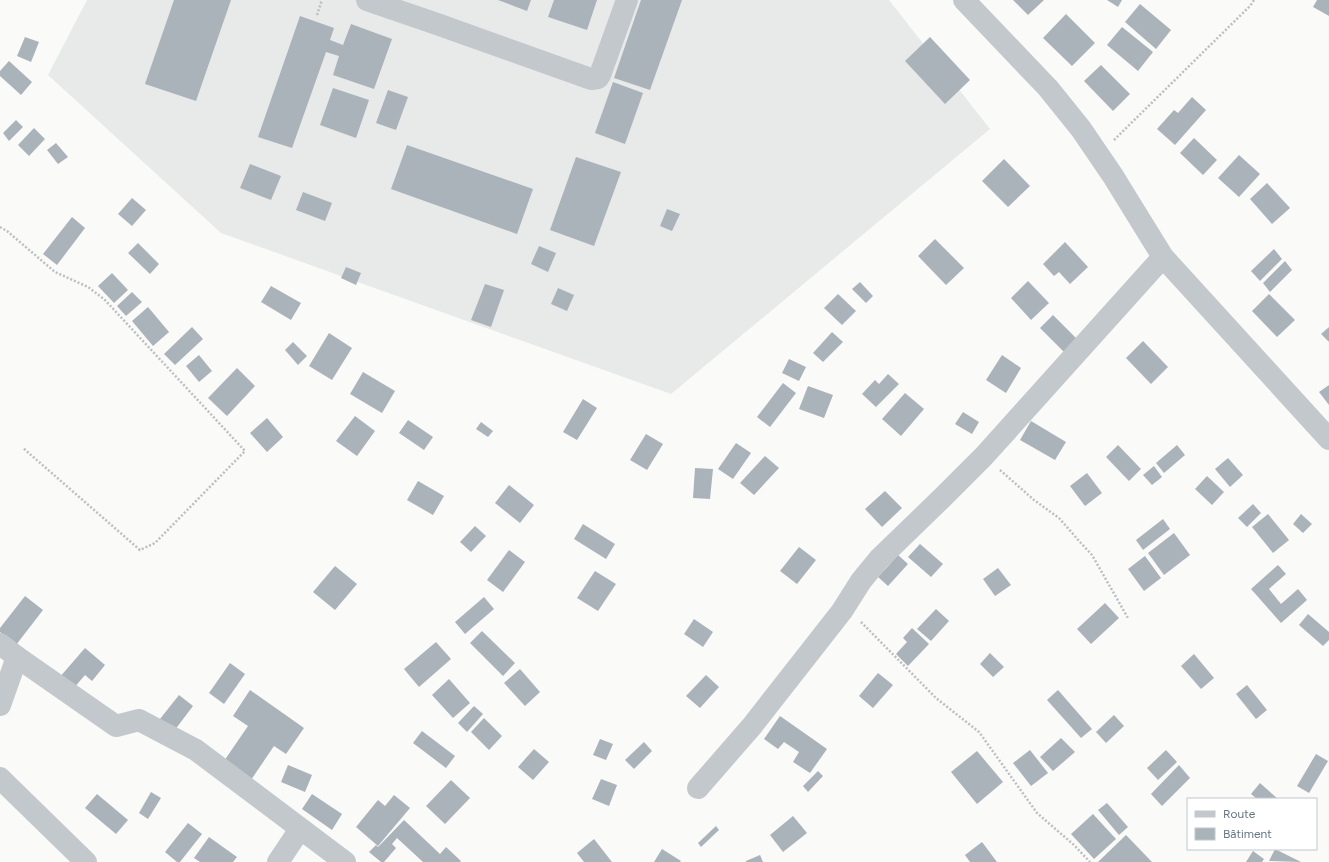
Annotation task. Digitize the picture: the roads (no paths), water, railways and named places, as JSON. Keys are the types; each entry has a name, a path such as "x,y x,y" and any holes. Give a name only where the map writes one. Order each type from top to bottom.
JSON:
{"street":[{"path":"367,0 591,79 598,78 600,75 627,0"},
{"path":"964,0 1048,88 1081,129 1163,257 1329,439"},
{"path":"698,788 752,726 842,611 861,581 879,559 984,456 1163,257"},
{"path":"0,644 116,726 138,720 196,750 345,862"},
{"path":"0,705 17,657"},
{"path":"0,778 86,862"},
{"path":"278,862 300,829"}]}
